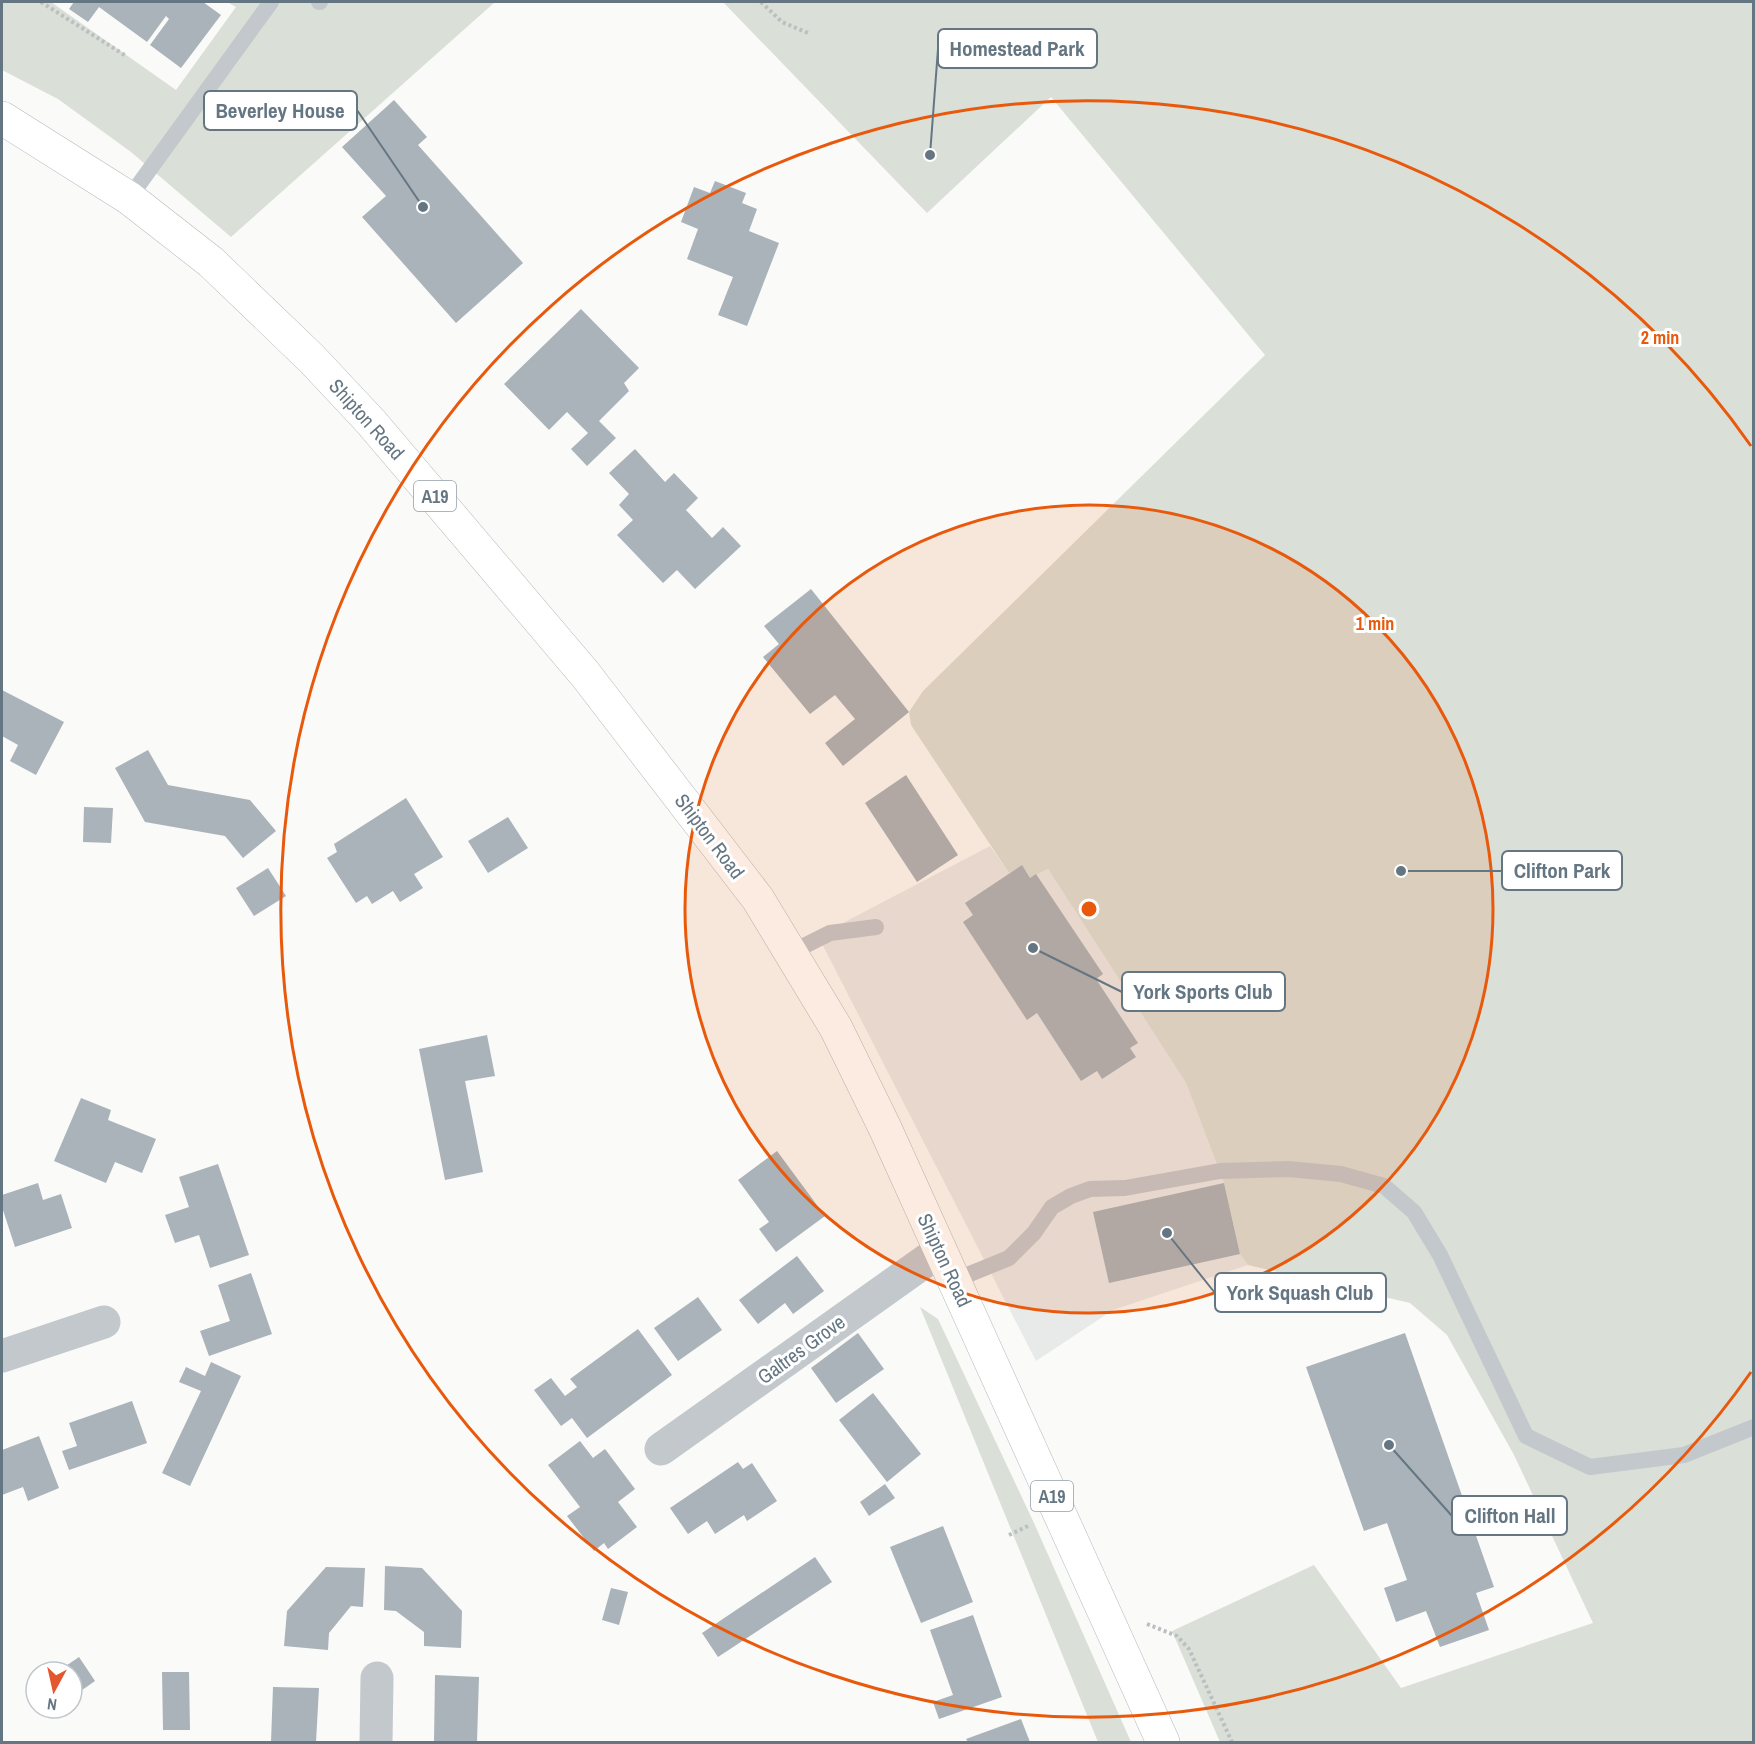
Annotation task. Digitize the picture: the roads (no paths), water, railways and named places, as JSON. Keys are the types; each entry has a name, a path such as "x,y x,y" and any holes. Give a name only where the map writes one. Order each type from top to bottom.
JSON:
{"main road":[{"name":"Shipton Road","path":"2,118 129,198 211,262 312,359 371,422 585,674 751,890 792,952 841,1037 955,1280 1163,1743"}],"street":[{"name":"Galtres Grove","path":"661,1449 941,1250"},
{"path":"2,1356 104,1322"},
{"path":"376,1743 377,1678"}],"lane":[{"path":"129,198 271,2"},
{"path":"792,952 830,933 876,927"},
{"path":"955,1280 1009,1258 1034,1233 1052,1207 1071,1196 1101,1188 1125,1188 1220,1171 1288,1169 1341,1174 1384,1186 1414,1212 1440,1255 1526,1436 1590,1467 1684,1455 1754,1427"}],"place":[{"name":"Homestead Park","path":"930,155"},
{"name":"Beverley House","path":"423,207"},
{"name":"Clifton Park","path":"1401,871"},
{"name":"York Sports Club","path":"1033,948"},
{"name":"York Squash Club","path":"1167,1233"},
{"name":"Clifton Hall","path":"1389,1445"}]}
